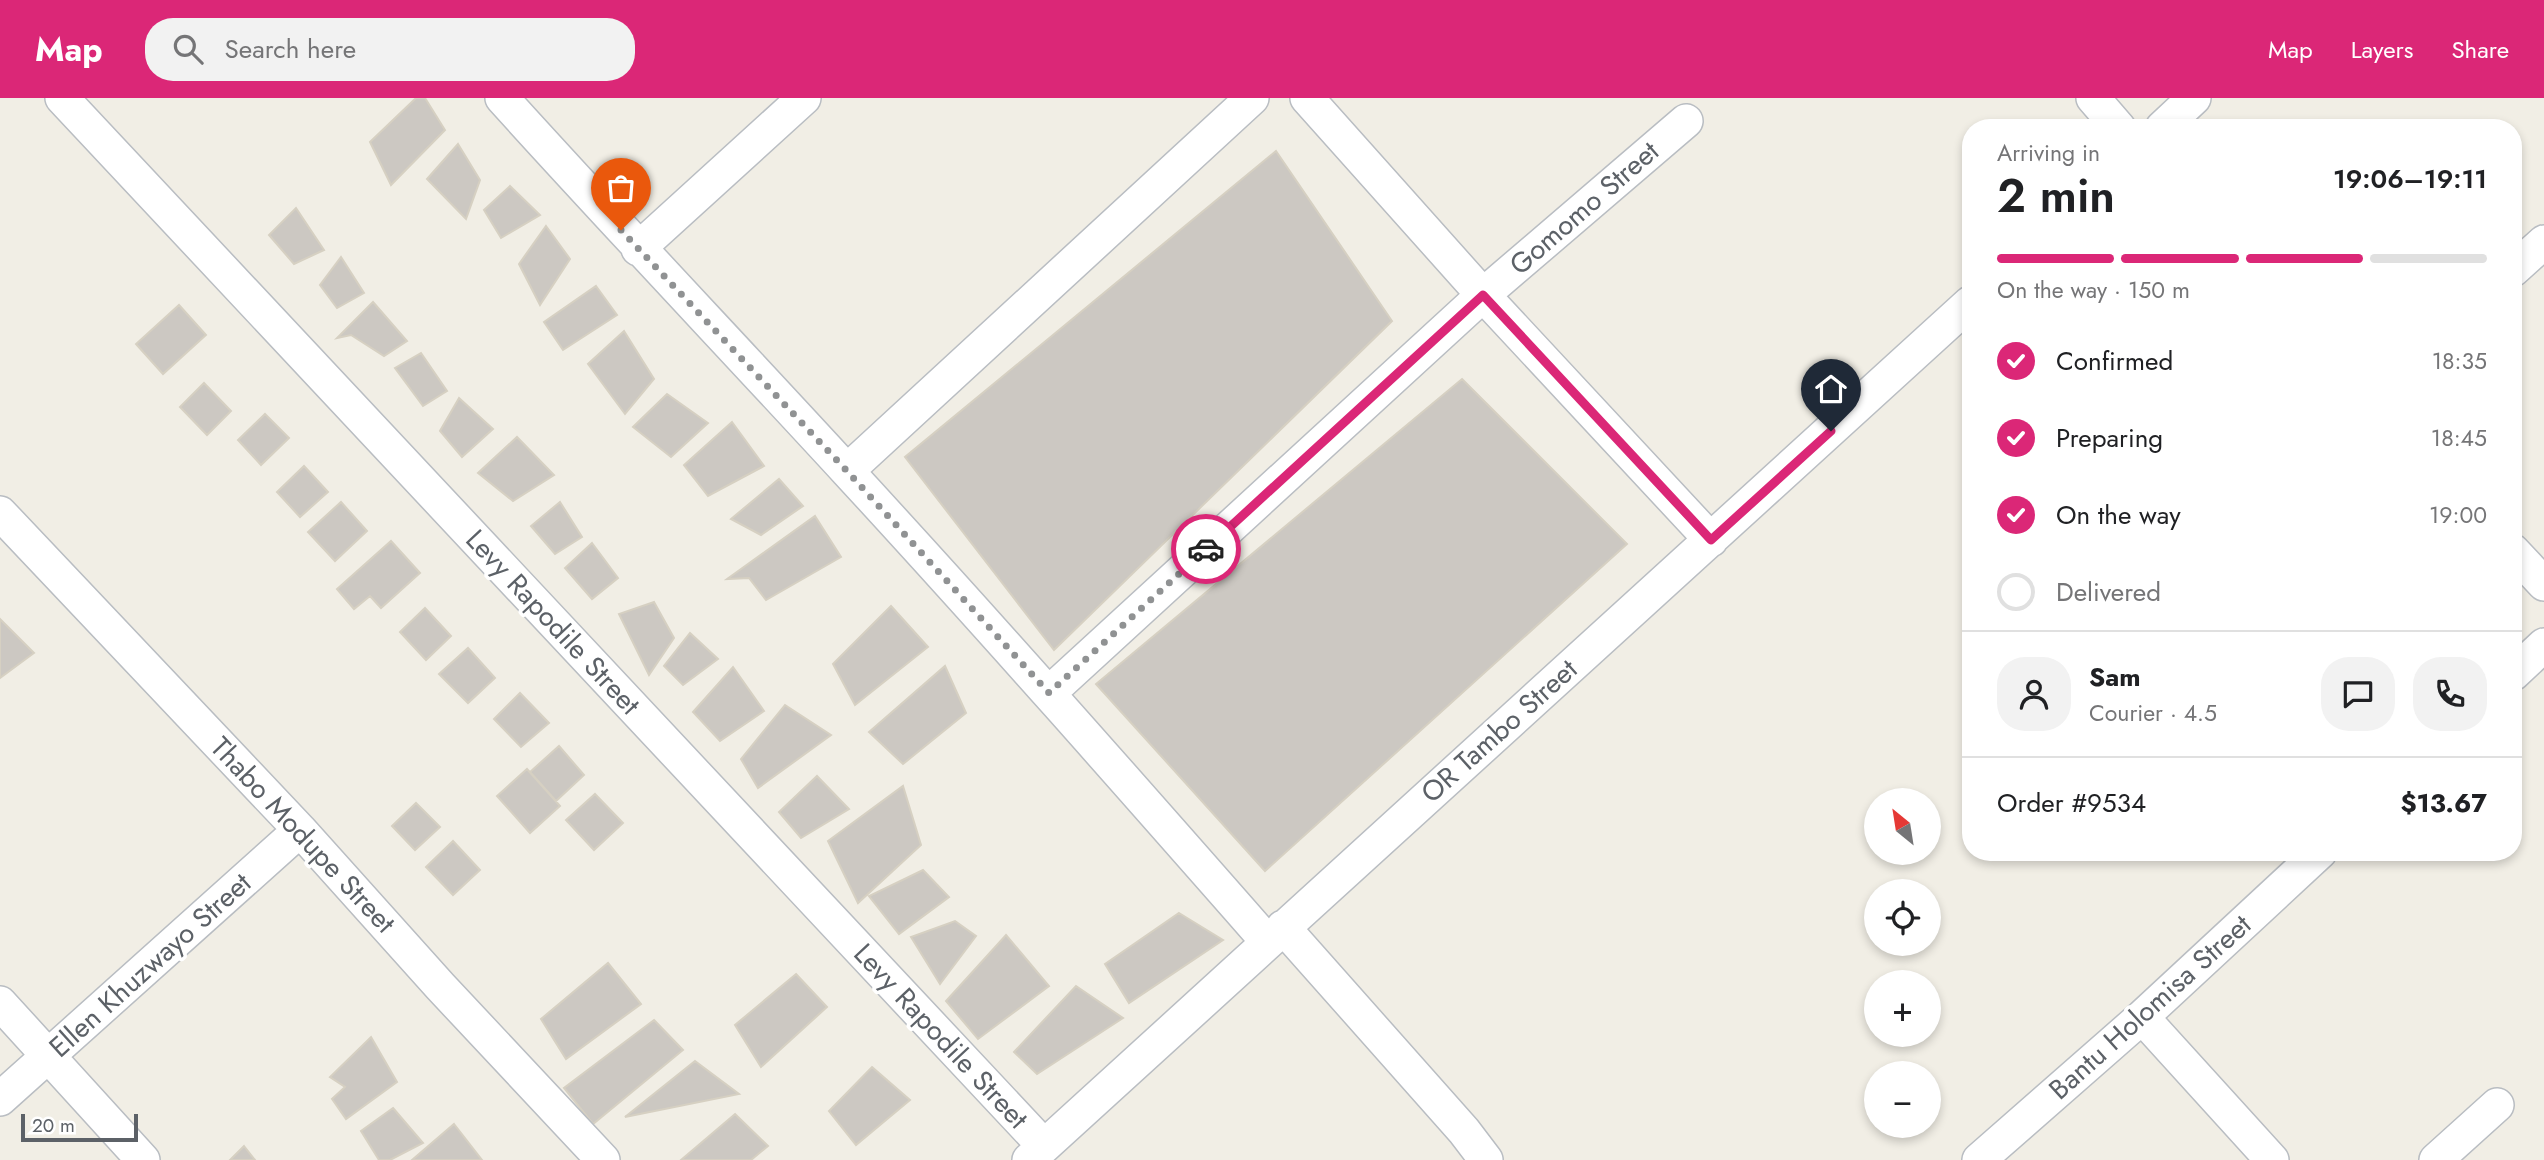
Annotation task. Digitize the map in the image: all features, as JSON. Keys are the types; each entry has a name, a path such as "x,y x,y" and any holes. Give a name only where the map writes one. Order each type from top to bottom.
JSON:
{"street":[{"name":"Levy Rapodile Street","path":"62,98 1036,1153"},
{"path":"502,98 1049,693 1464,1131 1486,1160"},
{"path":"638,249 804,98"},
{"path":"847,471 1252,98"},
{"path":"1307,98 1483,295 1711,540"},
{"path":"2093,98 2111,119"},
{"path":"2172,119 2194,98"},
{"name":"Gomomo Street","path":"1049,693 1483,295 1686,121"},
{"path":"2522,262 2544,242"},
{"name":"OR Tambo Street","path":"1036,1153 1962,310"},
{"name":"Thabo Modupe Street","path":"0,513 300,830 440,986 603,1160"},
{"path":"2522,561 2544,584"},
{"path":"2522,666 2544,645"},
{"name":"Ellen Khuzwayo Street","path":"0,1099 300,830"},
{"name":"Bantu Holomisa Street","path":"1979,1160 2143,1017 2310,861"},
{"path":"0,1003 143,1160"},
{"path":"2143,1017 2272,1160"},
{"path":"2436,1160 2497,1105"}],"building":[{"path":"416,98 425,98 445,130 391,185 370,142"},
{"path":"458,144 480,180 466,219 427,179"},
{"path":"1276,151 1392,321 1054,650 905,457"},
{"path":"510,186 540,215 501,238 484,210"},
{"path":"296,208 324,250 294,264 269,235"},
{"path":"546,226 570,259 540,305 519,264"},
{"path":"341,257 364,293 337,308 320,285"},
{"path":"596,286 617,315 563,350 544,322"},
{"path":"373,302 407,341 384,356 351,335 337,338"},
{"path":"179,305 206,335 163,374 136,344"},
{"path":"624,331 654,379 625,414 588,364"},
{"path":"421,353 447,391 423,406 395,368"},
{"path":"1462,379 1627,544 1265,871 1096,684"},
{"path":"204,383 231,411 207,435 180,407"},
{"path":"667,394 708,423 671,457 633,427"},
{"path":"459,398 493,429 462,457 440,431"},
{"path":"265,414 289,438 261,465 238,440"},
{"path":"732,422 764,466 708,496 684,465"},
{"path":"517,437 554,475 513,501 478,473"},
{"path":"304,466 328,492 300,517 277,492"},
{"path":"779,479 803,506 761,535 731,519"},
{"path":"341,502 367,531 335,561 308,532"},
{"path":"560,502 582,537 555,554 531,526"},
{"path":"815,516 841,557 766,600 749,578 727,579"},
{"path":"391,541 420,573 381,608 370,596 354,609 337,589"},
{"path":"592,543 618,578 592,599 565,568"},
{"path":"654,602 674,638 649,675 619,614"},
{"path":"891,606 928,647 855,705 833,664"},
{"path":"425,608 451,636 426,660 400,632"},
{"path":"0,619 34,653 0,678"},
{"path":"690,633 718,659 683,685 664,666"},
{"path":"468,648 495,678 468,703 439,674"},
{"path":"945,666 966,713 903,764 869,732"},
{"path":"733,667 764,711 720,741 693,712"},
{"path":"520,693 549,723 521,747 494,719"},
{"path":"785,705 831,735 758,788 741,759"},
{"path":"559,746 584,775 556,801 530,772"},
{"path":"527,769 560,806 530,833 497,796"},
{"path":"817,776 849,809 801,838 779,812"},
{"path":"903,786 921,845 858,903 828,841"},
{"path":"595,794 623,823 594,850 566,820"},
{"path":"416,803 440,827 415,850 392,826"},
{"path":"453,841 480,870 453,895 426,867"},
{"path":"923,870 949,897 899,934 869,896"},
{"path":"1179,913 1223,940 1129,1003 1105,964"},
{"path":"955,921 976,936 940,984 911,937"},
{"path":"1006,935 1049,986 978,1039 946,1001"},
{"path":"608,963 641,1004 566,1059 541,1019"},
{"path":"796,974 827,1007 761,1067 735,1025"},
{"path":"1076,986 1123,1018 1037,1074 1014,1052"},
{"path":"654,1020 683,1050 593,1124 564,1088"},
{"path":"371,1037 397,1082 346,1119 332,1099 345,1087 330,1077"},
{"path":"695,1061 739,1094 625,1117"},
{"path":"872,1067 910,1100 856,1145 829,1111"},
{"path":"393,1108 423,1143 390,1160 379,1160 361,1131"},
{"path":"735,1114 768,1146 751,1160 681,1160"},
{"path":"454,1124 482,1160 412,1160"},
{"path":"244,1146 255,1160 230,1160"}],"way so far":[{"path":"621,230 847,471 1049,693 1206,549"}],"route":[{"path":"1206,549 1483,295 1711,540 1831,431"}]}
